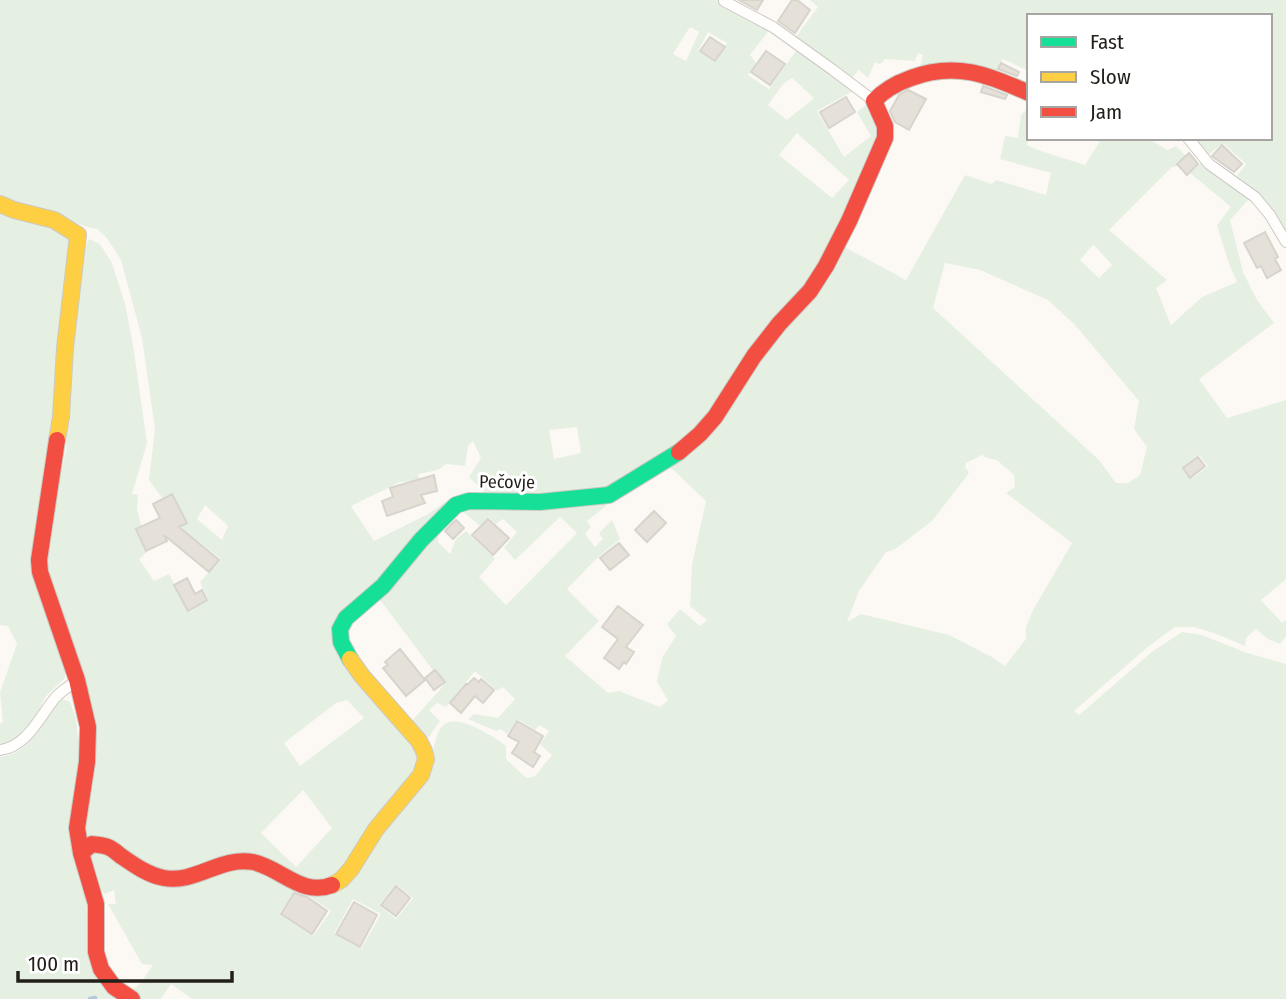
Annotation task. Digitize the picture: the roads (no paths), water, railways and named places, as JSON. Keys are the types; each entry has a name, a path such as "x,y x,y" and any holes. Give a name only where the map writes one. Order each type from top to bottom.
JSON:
{"street":[{"path":"724,1 773,27 874,101 881,92 915,76 947,68 973,71 1027,92"},
{"name":"Pečovje","path":"81,853 92,844 107,846 142,871 166,879 187,878 228,863 249,862 269,868 303,886 317,888 333,885 348,874 377,829 420,778 427,753 346,653 341,642 340,629 346,618 383,586 421,540 456,505 469,501 540,502 609,495 678,452 700,434 715,417 762,345 810,291 826,266 886,138 885,126 874,101"},
{"path":"1190,140 1209,163 1255,197 1270,215 1286,242"},
{"path":"0,204 54,220 78,235 59,431 39,560 40,572 77,680 88,727 87,762 76,828 96,904 96,952 101,969 114,987 132,999"},
{"path":"0,750 5,750 25,738 57,696 77,680"}],"waterway":[{"path":"90,999 95,998"}]}
